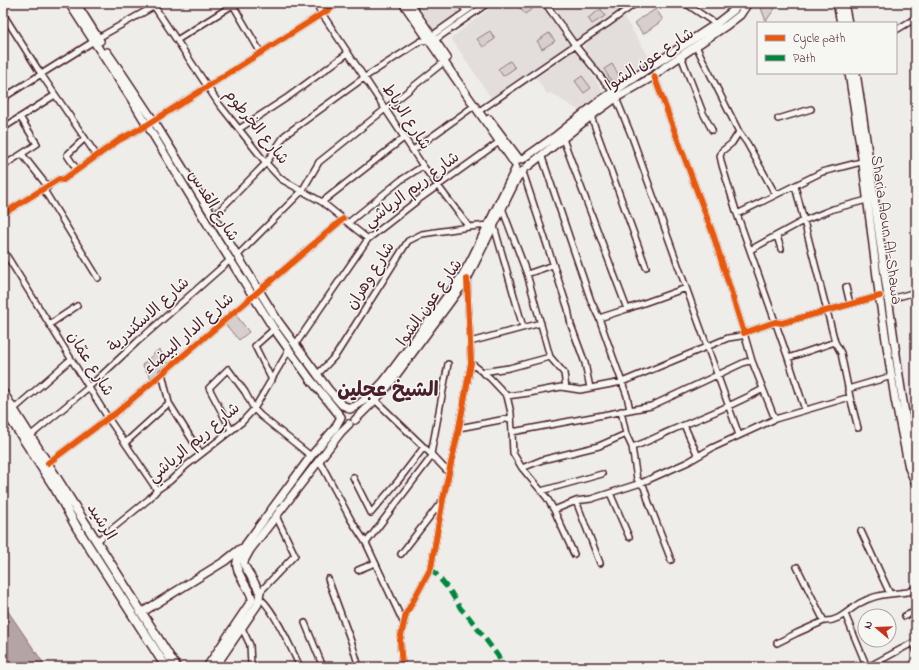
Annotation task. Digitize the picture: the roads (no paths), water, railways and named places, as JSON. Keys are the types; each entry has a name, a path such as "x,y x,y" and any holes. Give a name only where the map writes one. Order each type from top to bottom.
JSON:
{"main road":[{"name":"شارع القدس","path":"69,3 96,40 238,255 278,321 328,390 342,404 352,409"},
{"name":"شارع القدس","path":"76,3 96,40"},
{"path":"403,3 499,142 521,166"},
{"path":"409,3 429,40 482,109 521,166"},
{"name":"شارع عون الشوا","path":"260,595 244,565 244,561 250,550 341,432 376,400 388,386 467,279 521,166 557,135 716,24 734,10 740,3"},
{"name":"شارع عون الشوا","path":"341,417 343,413 370,397 462,276 502,208 517,178 521,166 542,157 615,95 654,76 681,56 727,26 740,15 748,3"},
{"path":"837,3 841,22"},
{"path":"844,3 848,22"},
{"name":"Sharia Aoun Al-Shawa","path":"849,74 866,162 902,398 916,466"},
{"name":"Sharia Aoun Al-Shawa","path":"856,74 866,162 867,200 880,296 900,425 909,468 916,484"},
{"name":"شارع القدس","path":"150,122 230,260 274,329 310,379 337,410 345,423 352,422"},
{"name":"الرشيد","path":"3,393 97,541 141,614 176,667"},
{"name":"الرشيد","path":"3,407 55,488 77,528 166,667"},
{"path":"352,409 354,413 352,422"},
{"path":"337,410 337,425"},
{"path":"237,569 236,560 246,544 311,456 337,425 341,417"},
{"path":"141,614 225,561 246,544"},
{"path":"215,667 240,624 252,598 237,569 230,562 225,561"},
{"path":"207,667 240,624 258,604 260,595"}],"street":[{"path":"3,98 153,5 160,3"},
{"name":"شارع الرباط","path":"315,3 423,166 469,226"},
{"path":"3,214 46,189 59,179 63,180 120,140 339,3"},
{"path":"460,3 466,11"},
{"path":"429,40 478,3"},
{"path":"213,217 266,163 285,135 365,77 429,40 488,3"},
{"path":"545,3 575,45 615,95 632,137 739,435"},
{"path":"482,109 636,3"},
{"path":"685,3 716,24"},
{"path":"177,40 234,4 261,53"},
{"name":"شارع الخرطوم","path":"153,5 219,104 266,163 281,179 322,202 368,239"},
{"path":"3,14 41,74 97,156"},
{"path":"897,29 916,18"},
{"path":"696,46 739,132 748,143 773,190 777,194"},
{"path":"239,129 288,97 348,53"},
{"path":"681,56 703,113 712,130"},
{"path":"238,255 302,191 319,162 444,62"},
{"path":"654,76 713,234 752,361 775,419"},
{"path":"3,128 55,95"},
{"path":"413,150 474,106"},
{"path":"778,119 811,109"},
{"path":"591,116 646,267"},
{"path":"3,166 37,144 20,117"},
{"path":"739,132 732,143 726,147 720,156 737,214 805,410"},
{"path":"322,202 405,137"},
{"path":"77,170 67,156 85,138"},
{"path":"563,139 627,310"},
{"name":"شارع ريم الرياشي","path":"295,345 368,239 391,220 499,142"},
{"path":"22,154 46,189 98,278"},
{"path":"542,157 591,301 599,318 627,396 630,410"},
{"path":"737,214 822,172 866,162"},
{"name":"شارع الدار البيضاء","path":"48,463 116,413 260,290 346,221 401,180 423,166"},
{"path":"521,166 568,309 571,324 585,363 590,388"},
{"path":"795,186 835,342 841,353 858,428"},
{"path":"750,250 803,221 833,209 867,200"},
{"path":"502,208 527,274 550,357 564,373 566,388"},
{"path":"469,226 491,226 523,327"},
{"name":"شارع وهران","path":"317,375 336,354 408,241 422,234 469,226"},
{"path":"777,236 781,249"},
{"name":"شارع عمّان","path":"3,250 50,324 70,359 124,443 157,490"},
{"name":"شارع الاسكندرية","path":"30,436 89,387 137,342 230,260"},
{"path":"527,274 553,265"},
{"path":"402,667 400,640 406,614 431,568 448,473 459,428 471,363 467,279"},
{"path":"599,318 627,310 686,288"},
{"path":"846,288 850,304"},
{"path":"887,300 916,292"},
{"path":"507,396 561,387 580,390 622,382 706,346 728,338 741,336 744,333 774,322 782,323 880,296"},
{"path":"50,324 77,306"},
{"path":"470,342 541,323"},
{"path":"272,380 255,346 274,329"},
{"path":"788,358 835,342"},
{"name":"شارع ريم الرياشي","path":"97,541 138,508 157,490 170,482 201,454 242,422 254,409 289,350"},
{"path":"482,372 509,368 550,357"},
{"path":"13,410 70,359"},
{"path":"512,432 651,406 745,362 752,361"},
{"path":"471,363 507,396 510,405 513,453 522,468 554,510 574,554"},
{"path":"366,543 432,455 448,364"},
{"path":"231,430 209,388 228,369 245,392 254,409 282,434 311,456"},
{"path":"162,373 169,403 201,454"},
{"path":"848,389 892,376"},
{"path":"632,447 742,401 763,389"},
{"path":"554,510 576,501 610,493 641,483 688,462 712,448 775,419 850,397"},
{"path":"376,400 432,455 448,473"},
{"path":"124,443 169,403"},
{"path":"621,411 626,434 632,447 637,479 644,487 671,560"},
{"path":"459,428 511,418"},
{"path":"684,425 698,456"},
{"path":"522,468 542,460 599,446 626,434"},
{"path":"353,477 371,513 424,447"},
{"path":"319,460 350,520 366,543 404,624"},
{"path":"541,491 602,474"},
{"path":"610,493 629,537"},
{"path":"401,554 443,499"},
{"path":"576,501 600,563"},
{"path":"276,516 295,555 260,595 269,607 289,643 300,667"},
{"path":"861,531 890,594"},
{"path":"358,570 375,563"},
{"path":"797,567 824,621"},
{"path":"328,579 352,644 358,667"},
{"path":"777,643 824,621 834,620 858,604 870,599 890,594 908,592 916,588"},
{"path":"905,616 916,611"},
{"path":"845,614 868,667 915,642 916,650"},
{"path":"305,623 323,667"},
{"path":"240,624 250,645 251,664 253,667"}],"district":[{"name":"الشيخ عجلين","path":"388,391"}]}
